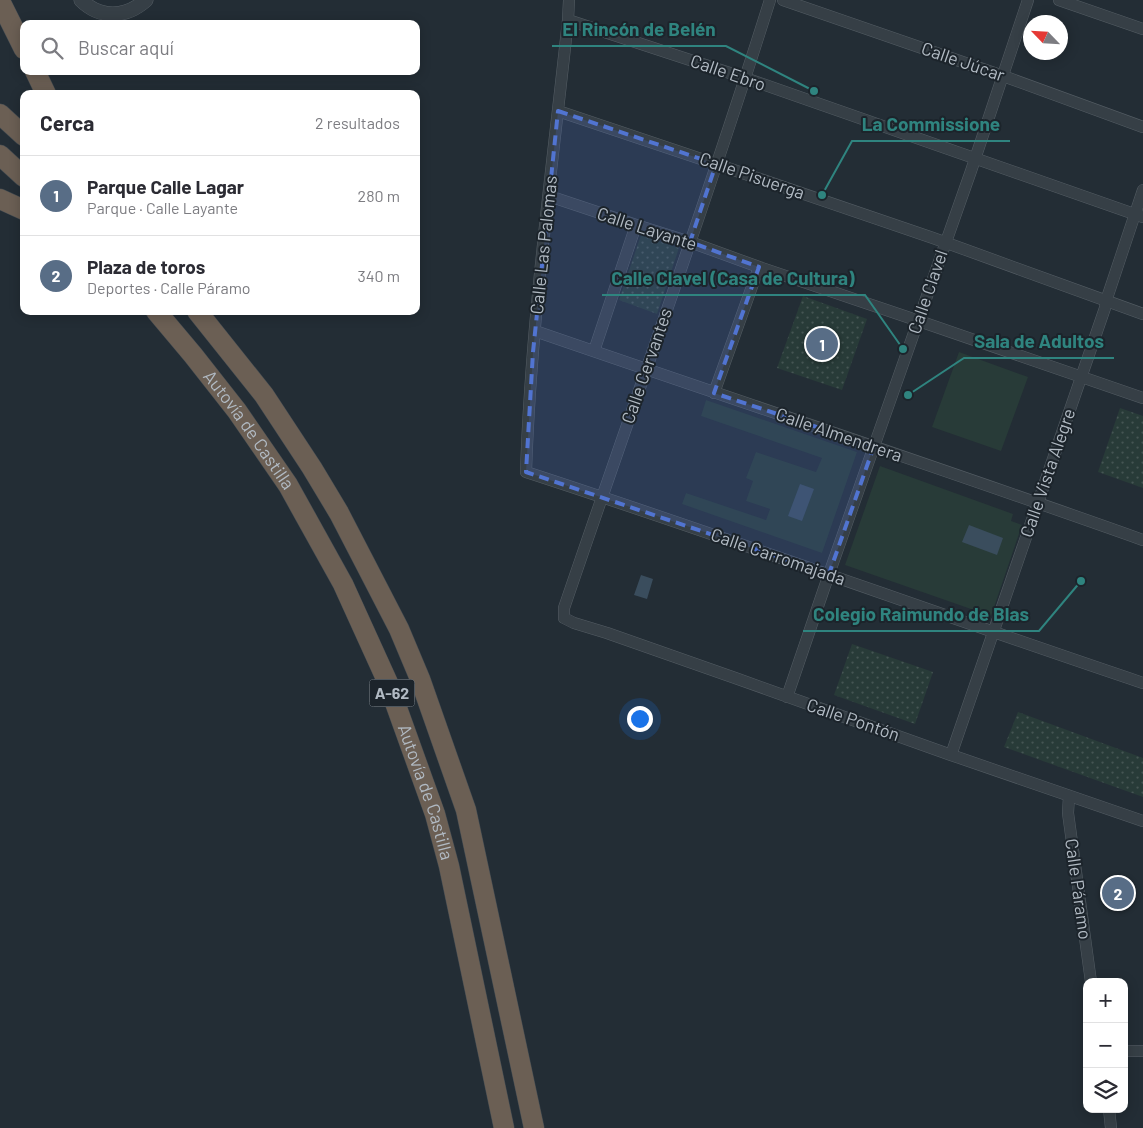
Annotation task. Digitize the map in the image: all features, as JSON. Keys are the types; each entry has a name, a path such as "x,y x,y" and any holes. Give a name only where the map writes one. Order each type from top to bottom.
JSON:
{"highway":[{"path":"0,1 20,41"},
{"path":"37,75 44,90"},
{"path":"0,114 20,132"},
{"path":"0,155 20,173"},
{"path":"0,199 20,208"},
{"name":"Autovía de Castilla","path":"159,315 237,412 288,485 343,584 388,683 435,814 449,866 504,1128"},
{"name":"Autovía de Castilla","path":"200,315 264,395 339,512 399,629 420,679 466,810 534,1128"}],"street":[{"path":"81,0 89,7 105,14 131,10 146,0"},
{"name":"Calle Las Palomas","path":"526,472 528,413 535,331 569,0"},
{"name":"Calle Cervantes","path":"564,618 564,608 690,242 770,0"},
{"name":"Calle Júcar","path":"783,0 1143,126"},
{"name":"Calle Clavel","path":"787,697 946,243 1028,0"},
{"path":"1059,0 1143,30"},
{"name":"Calle Ebro","path":"568,20 745,78 1139,215"},
{"name":"Calle Pisuerga","path":"558,111 946,243 1143,314"},
{"name":"Calle Vista Alegre","path":"951,755 1106,301 1139,215 1143,190"},
{"name":"Calle Layante","path":"549,196 690,242 759,268 1143,398"},
{"path":"594,351 636,225"},
{"path":"714,393 759,268"},
{"name":"Calle Almendrera","path":"535,331 1143,540"},
{"name":"Calle Carromajada","path":"526,472 602,496 1143,683"},
{"name":"Calle Pontón","path":"564,618 1143,821"},
{"name":"Calle Páramo","path":"1069,796 1068,813 1090,978"},
{"path":"1128,1051 1143,1050"},
{"path":"1109,1113 1111,1128"}],"highlighted area":[{"path":"558,111 716,164 690,242 759,267 714,393 874,446 829,574 526,472 533,352"}],"green space":[{"path":"641,235 679,248 657,314 619,300"},
{"path":"803,296 867,319 842,390 777,368"},
{"path":"959,352 1028,377 1001,451 932,427"},
{"path":"706,400 857,452 822,553 682,504 686,493 766,520 770,509 746,501 753,481 746,478 756,452 816,472 822,458 701,416"},
{"path":"1120,408 1143,416 1143,488 1098,472"},
{"path":"880,466 1013,514 1011,521 1022,525 991,616 845,565"},
{"path":"852,644 933,672 915,724 834,695"},
{"path":"1018,712 1143,758 1143,797 1004,747"}],"water":[{"path":"800,484 814,489 802,521 788,516"},
{"path":"969,525 1003,538 997,555 962,542"},
{"path":"641,575 653,579 647,599 634,595"}],"place":[{"name":"El Rincón de Belén","path":"814,91"},
{"name":"La Commissione","path":"822,195"},
{"name":"Parque Calle Lagar","path":"822,344"},
{"name":"Calle Clavel (Casa de Cultura)","path":"903,349"},
{"name":"Sala de Adultos","path":"908,395"},
{"name":"Colegio Raimundo de Blas","path":"1081,581"},
{"name":"Plaza de toros","path":"1118,893"}]}
